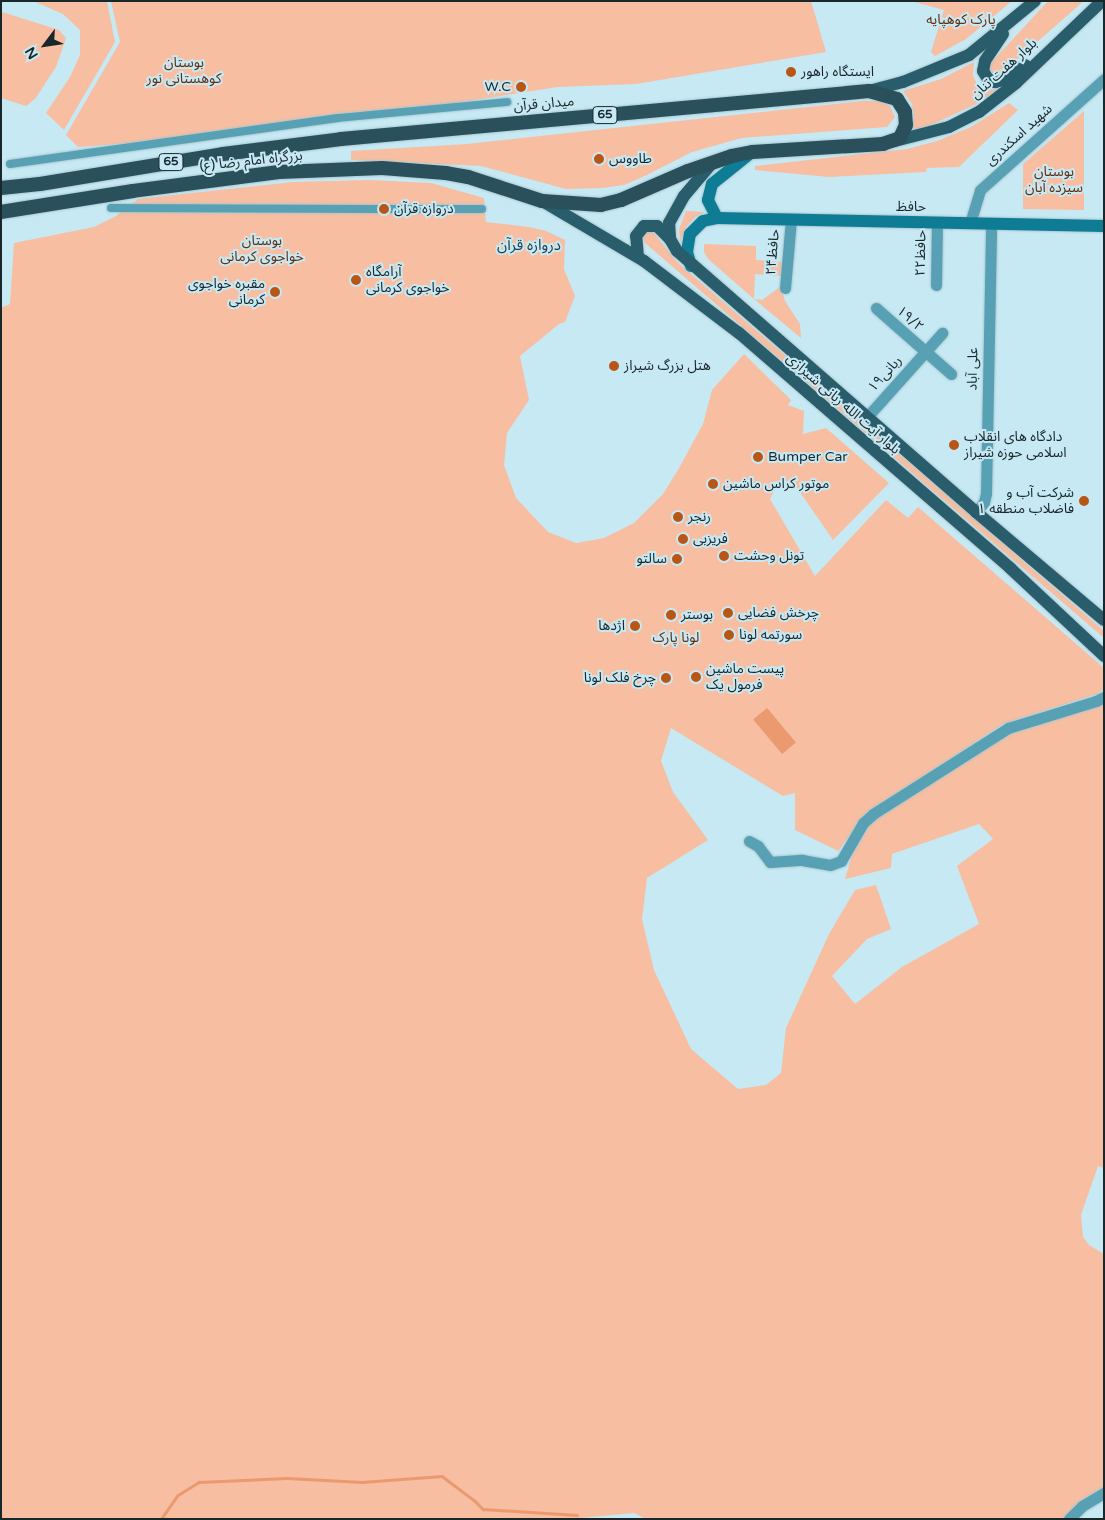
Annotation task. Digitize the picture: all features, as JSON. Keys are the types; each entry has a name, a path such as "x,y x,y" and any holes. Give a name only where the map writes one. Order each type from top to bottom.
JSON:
{"highway":[{"name":"میدان قرآن","path":"342,139 869,91"},
{"name":"65","path":"542,201 589,205 610,204 688,171 752,152 883,144 900,138 906,125 905,112 897,99 869,91"},
{"name":"بزرگراه امام رضا (ع)","path":"1,188 40,184 223,154 342,139"},
{"name":"بزرگراه امام رضا (ع)","path":"1,212 133,191 279,172 382,168 446,173 468,177 542,201"}],"main road":[{"name":"65","path":"869,91 903,82 969,55 1035,1"},
{"name":"بلوار هفت تنان","path":"883,144 948,127 979,112 1016,83 1046,52 1102,1"},
{"path":"1015,18 985,61 983,71 988,79 995,82 1003,80 1046,52"},
{"path":"691,266 687,252 690,234 703,221 717,218 708,200 712,184 752,152"},
{"path":"670,239 669,223 676,209 712,164"},
{"name":"بلوار آیت الله ربانی شیرازی","path":"542,201 638,257 675,282 739,333 1010,568 1104,656"},
{"name":"حافظ","path":"717,218 1104,226"},
{"path":"638,257 636,236 644,226 656,226 670,239"},
{"name":"بلوار آیت الله ربانی شیرازی","path":"670,239 677,251 691,266 1104,620"}],"street":[{"name":"شهید اسکندری","path":"970,223 980,190 1104,79"},
{"path":"10,164 338,118 507,102"},
{"path":"111,208 380,209"},
{"path":"389,209 482,209"},
{"name":"حافظ۲۴","path":"785,288 791,219"},
{"name":"حافظ۲۲","path":"936,285 937,223"},
{"name":"علی آباد","path":"976,512 984,502 986,493 991,224"},
{"name":"۱۹/۲","path":"876,308 950,374"},
{"name":"ربانی۱۹","path":"867,417 942,333"},
{"path":"749,842 758,846 770,862 802,860 830,865 841,860 863,823 873,814 1008,728 1104,697"},
{"path":"1069,1519 1082,1506 1104,1493"},
{"path":"1082,1506 1085,1519"}],"green space":[{"path":"33,1 107,1 115,42 64,130 46,113 70,77 80,55 80,30 63,14"},
{"name":"بوستان کوهستانی نور","path":"111,1 811,1 826,52 636,84 558,87 256,134 78,147 66,135 120,42"},
{"name":"پارک کوهپایه","path":"911,1 1012,1 966,39 935,56 931,52 944,10"},
{"path":"1048,1 1084,1 1006,69 998,75 991,73 989,65"},
{"path":"2,12 59,30 66,38 56,67 35,99 26,106 1,98"},
{"path":"974,62 973,75 977,84 986,89 998,90 974,105 929,126 911,130 914,117 912,104 903,91 941,79"},
{"path":"863,101 879,101 890,106 895,117 887,127 742,138 692,152 624,185 603,188 566,189 481,166 351,160 351,151 467,144"},
{"path":"1009,103 1018,110 959,167 927,168 926,172 829,177 755,170 755,166 907,149 937,141 971,127"},
{"name":"بوستان سیزده آبان","path":"1084,111 1084,210 1023,209 1023,164"},
{"path":"370,180 431,183 484,198 486,222 529,227 546,231 565,240 564,269 575,296 565,322 559,324 520,356 529,400 507,433 504,465 516,498 548,532 576,543 604,538 634,523 663,494 703,424 712,390 744,354 791,400 788,405 804,411 803,434 826,428 889,483 833,540 791,479 786,485 776,487 770,499 815,576 886,500 908,518 918,507 1104,668 1104,689 1097,694 1003,724 868,812 838,851 795,830 795,793 783,796 671,728 661,761 673,792 708,840 647,878 642,919 654,970 691,1049 738,1089 766,1085 781,1073 786,1028 829,934 855,890 876,885 891,929 867,939 832,976 855,1004 902,967 979,924 957,866 993,839 979,824 892,854 891,868 845,879 852,855 873,820 997,738 1022,726 1104,704 1104,1168 1098,1166 1081,1215 1083,1237 1089,1245 1104,1254 1104,1489 1070,1519 646,1519 634,1513 570,1519 1,1519 1,308 10,304 14,243 94,227 116,216 138,199 293,182"},
{"path":"686,211 705,212 695,217 686,227 680,243 679,229"},
{"path":"645,232 653,232 678,263 1104,631 1104,638 645,243 642,235"},
{"path":"704,244 756,246 756,260 784,262 782,276 755,274 754,299 708,259 704,252"},
{"path":"781,286 785,301 800,324 801,338 754,299 762,300"}],"shaded area":[{"path":"767,708 796,742 782,754 753,720"}],"waterway":[{"path":"161,1519 178,1495 199,1482 287,1478 362,1482 442,1476 483,1509 577,1515"}],"place":[{"name":"ایستگاه راهور","path":"791,72"},
{"name":"W.C","path":"521,87"},
{"name":"طاووس","path":"599,159"},
{"name":"دروازه قرآن","path":"384,209"},
{"name":"آرامگاه خواجوی کرمانی","path":"356,280"},
{"name":"مقبره خواجوی کرمانی","path":"275,292"},
{"name":"هتل بزرگ شیراز","path":"614,366"},
{"name":"دادگاه های انقلاب اسلامی حوزه شیراز","path":"954,445"},
{"name":"Bumper Car","path":"758,457"},
{"name":"موتور کراس ماشین","path":"713,484"},
{"name":"شرکت آب و فاضلاب منطقه ۱","path":"1084,501"},
{"name":"رنجر","path":"678,517"},
{"name":"فریزبی","path":"683,539"},
{"name":"تونل وحشت","path":"724,556"},
{"name":"سالتو","path":"677,559"},
{"name":"چرخش فضایی","path":"728,613"},
{"name":"بوستر","path":"671,615"},
{"name":"اژدها","path":"635,626"},
{"name":"سورتمه لونا","path":"729,635"},
{"name":"پیست ماشین فرمول یک","path":"696,677"},
{"name":"چرخ فلک لونا","path":"666,678"}],"district":[{"name":"دروازه قرآن","path":"529,246"}],"park label":[{"name":"بوستان خواجوی کرمانی","path":"262,250"},
{"name":"لونا پارک","path":"676,638"}]}
